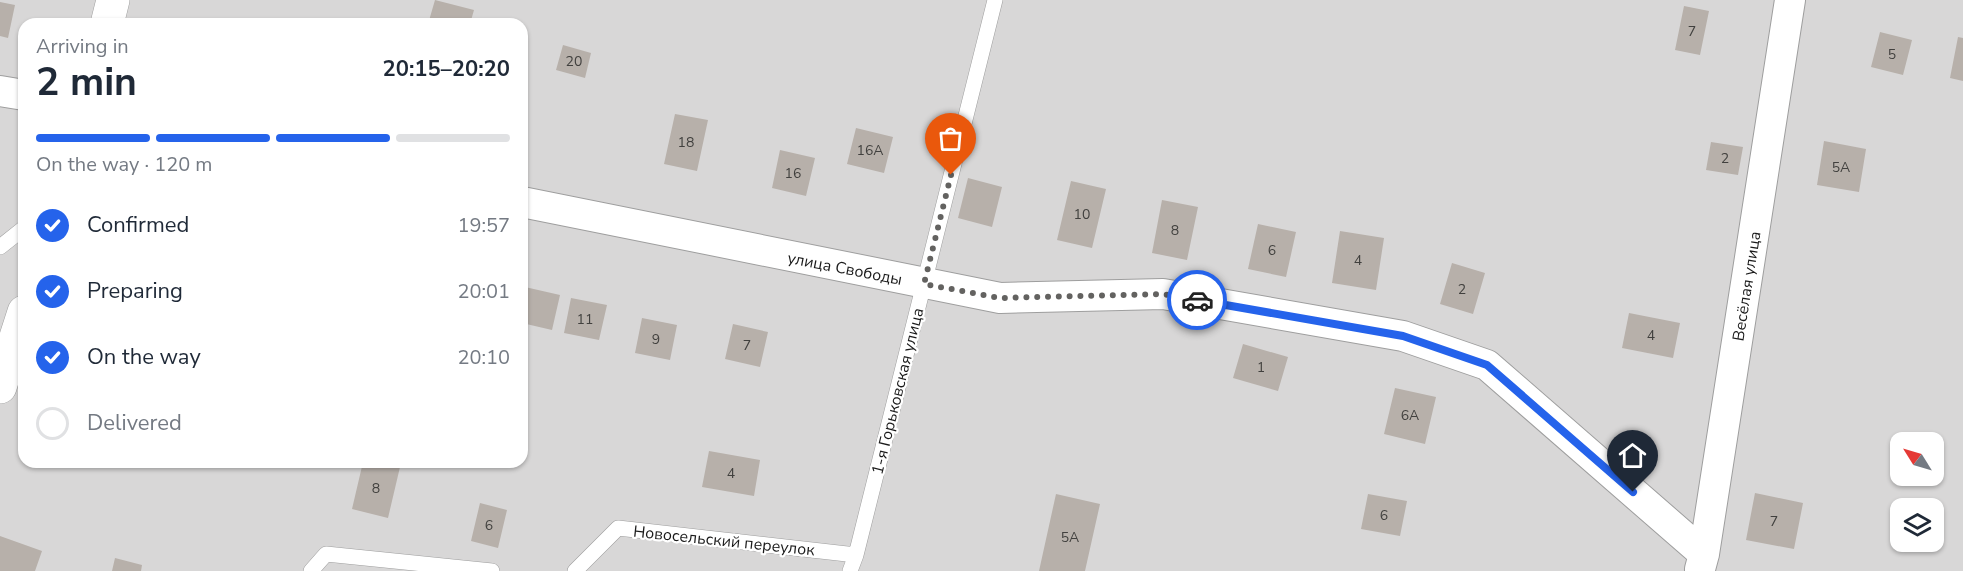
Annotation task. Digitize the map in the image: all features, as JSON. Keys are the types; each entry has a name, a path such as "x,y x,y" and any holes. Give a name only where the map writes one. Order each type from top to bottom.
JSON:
{"street":[{"path":"108,18 113,0"},
{"name":"Весёлая улица","path":"1702,563 1790,0"},
{"path":"0,92 18,94"},
{"name":"улица Свободы","path":"528,203 1000,298 1163,294 1413,339 1487,365 1702,563"},
{"path":"0,387 18,331"}],"lane":[{"name":"1-я Горьковская улица","path":"850,571 995,0"},
{"path":"0,247 18,233"},
{"name":"Новосельский переулок","path":"575,571 618,528 855,555"},
{"path":"311,571 326,554 492,571"}],"shaded area":[{"path":"0,0 1963,0 1963,571 0,571"}],"building":[{"path":"435,0 474,10 472,18 430,18"},
{"path":"0,2 15,5 8,38 0,36"},
{"path":"1684,6 1709,11 1700,55 1675,50"},
{"path":"1880,32 1912,40 1903,75 1871,67"},
{"path":"1958,37 1963,38 1963,81 1950,78"},
{"path":"563,45 591,53 585,78 556,70"},
{"path":"675,114 708,120 697,171 664,164"},
{"path":"856,128 893,137 884,173 847,164"},
{"path":"1824,141 1866,149 1859,192 1817,185"},
{"path":"1711,142 1743,147 1738,175 1706,170"},
{"path":"780,150 815,158 806,196 772,188"},
{"path":"968,178 1002,187 992,227 958,218"},
{"path":"1071,181 1106,189 1092,248 1057,240"},
{"path":"1162,200 1198,207 1187,260 1152,253"},
{"path":"1258,224 1296,232 1286,277 1248,269"},
{"path":"1340,231 1384,238 1376,290 1332,283"},
{"path":"1452,263 1485,273 1473,314 1440,304"},
{"path":"528,288 560,295 552,330 528,324"},
{"path":"571,298 607,305 599,340 564,333"},
{"path":"1629,313 1680,323 1673,358 1622,348"},
{"path":"642,318 677,325 670,360 635,353"},
{"path":"733,324 768,332 760,367 725,359"},
{"path":"1243,344 1288,357 1278,391 1233,378"},
{"path":"1395,388 1436,397 1425,444 1384,434"},
{"path":"709,451 760,460 754,496 702,487"},
{"path":"362,468 400,468 388,518 352,509"},
{"path":"1755,493 1803,503 1794,549 1746,540"},
{"path":"1056,494 1100,504 1085,571 1039,571"},
{"path":"1368,494 1407,501 1400,536 1361,529"},
{"path":"480,503 507,510 498,548 471,541"},
{"path":"0,536 42,551 35,571 0,571"},
{"path":"115,558 142,565 141,571 112,571"}],"way so far":[{"path":"951,175 924,284 1000,298 1163,294 1197,300"}],"route":[{"path":"1197,300 1403,336 1487,365 1633,492"}]}
